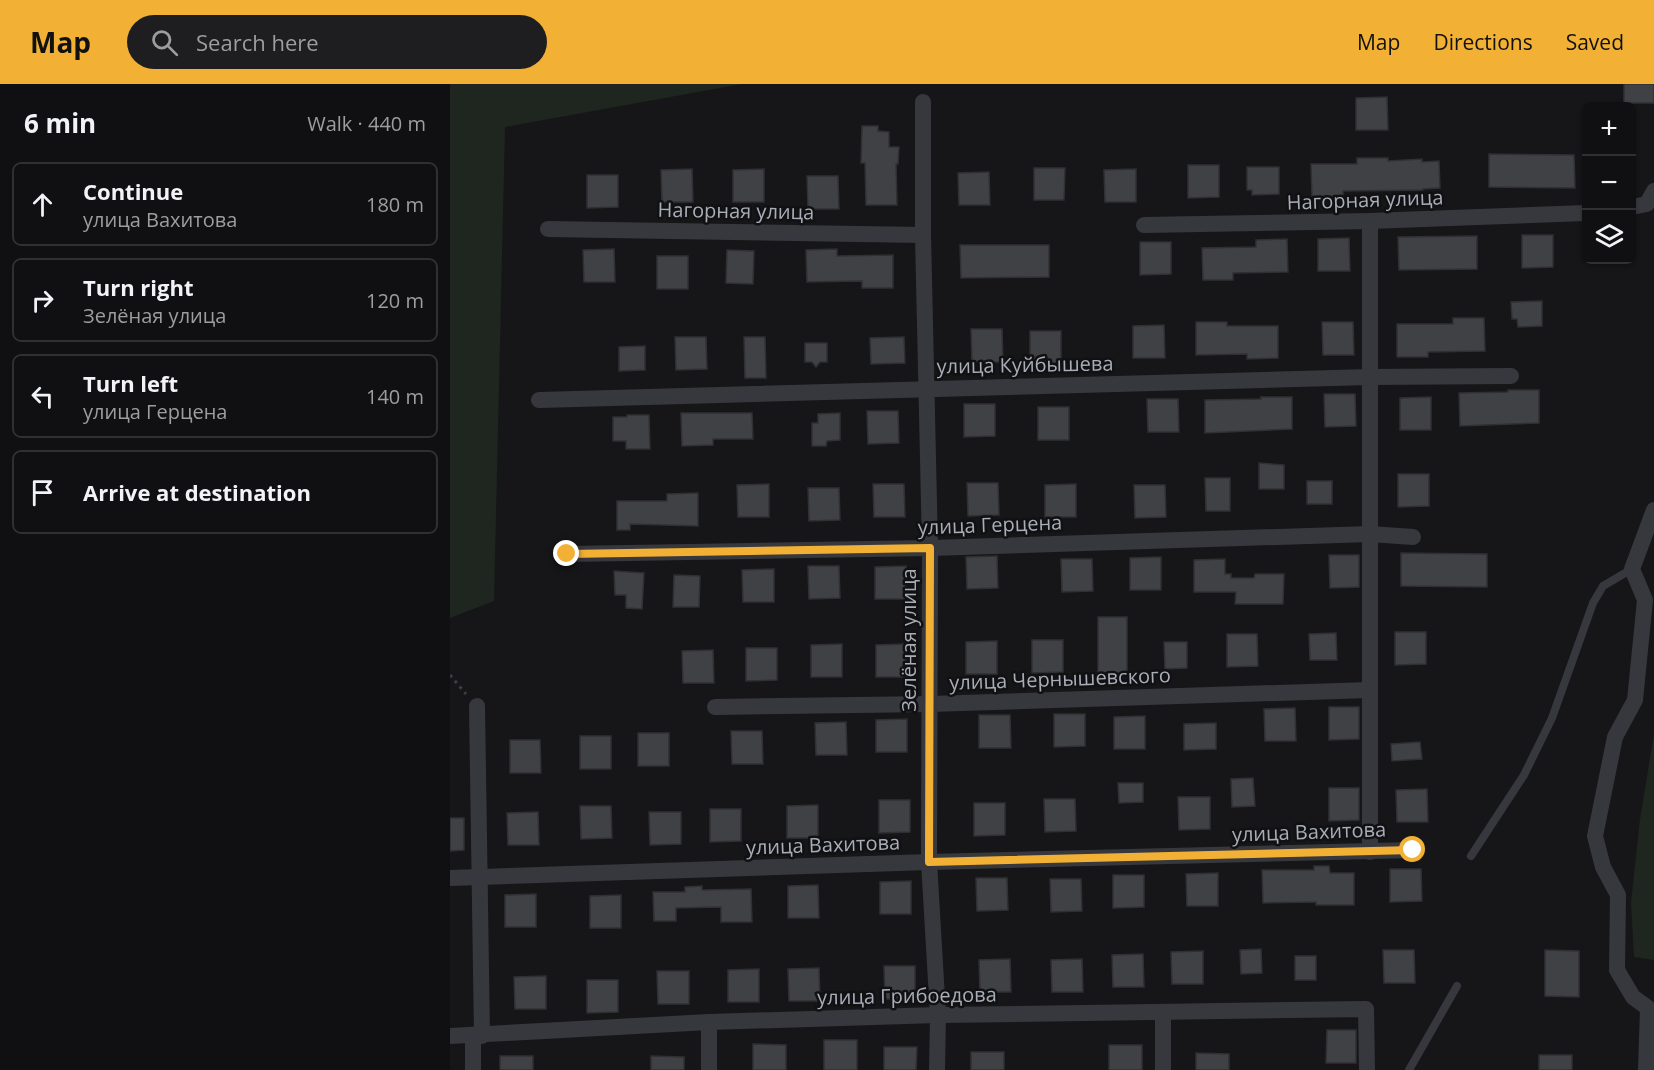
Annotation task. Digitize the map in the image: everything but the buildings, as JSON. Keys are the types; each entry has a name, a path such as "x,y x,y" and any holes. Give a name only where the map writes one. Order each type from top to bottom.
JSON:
{"street":[{"name":"Зелёная улица","path":"923,102 923,235 930,548 929,862 938,1015 937,1070"},
{"path":"1636,206 1647,204 1654,191"},
{"name":"Нагорная улица","path":"1144,225 1370,221 1582,213"},
{"path":"1370,221 1370,852"},
{"name":"Нагорная улица","path":"548,229 923,235"},
{"name":"улица Куйбышева","path":"539,400 1370,377 1511,376"},
{"path":"1646,1070 1651,1011 1634,997 1617,970 1618,895 1603,867 1595,836 1615,738 1635,700 1645,600 1632,569 1654,510"},
{"name":"улица Герцена","path":"567,554 930,548 1370,534 1413,537"},
{"name":"улица Чернышевского","path":"715,707 930,704 1370,690"},
{"path":"473,1070 478,1036 477,706"},
{"name":"улица Вахитова","path":"450,878 929,862 1413,850"},
{"name":"улица Грибоедова","path":"450,1036 709,1022 938,1015 1366,1009 1367,1070"},
{"path":"1163,1012 1163,1070"},
{"path":"709,1022 709,1070"}],"lane":[{"path":"1471,856 1524,775 1552,718 1593,603 1603,586 1632,569"},
{"path":"1409,1070 1457,986"}],"path":[{"path":"450,675 477,706"}],"shaded area":[{"path":"450,84 742,84 505,127 494,601 450,618"},
{"path":"1654,734 1654,960 1634,957 1631,903 1640,819"}],"route":[{"path":"567,554 930,548 929,862 1413,850"}]}
